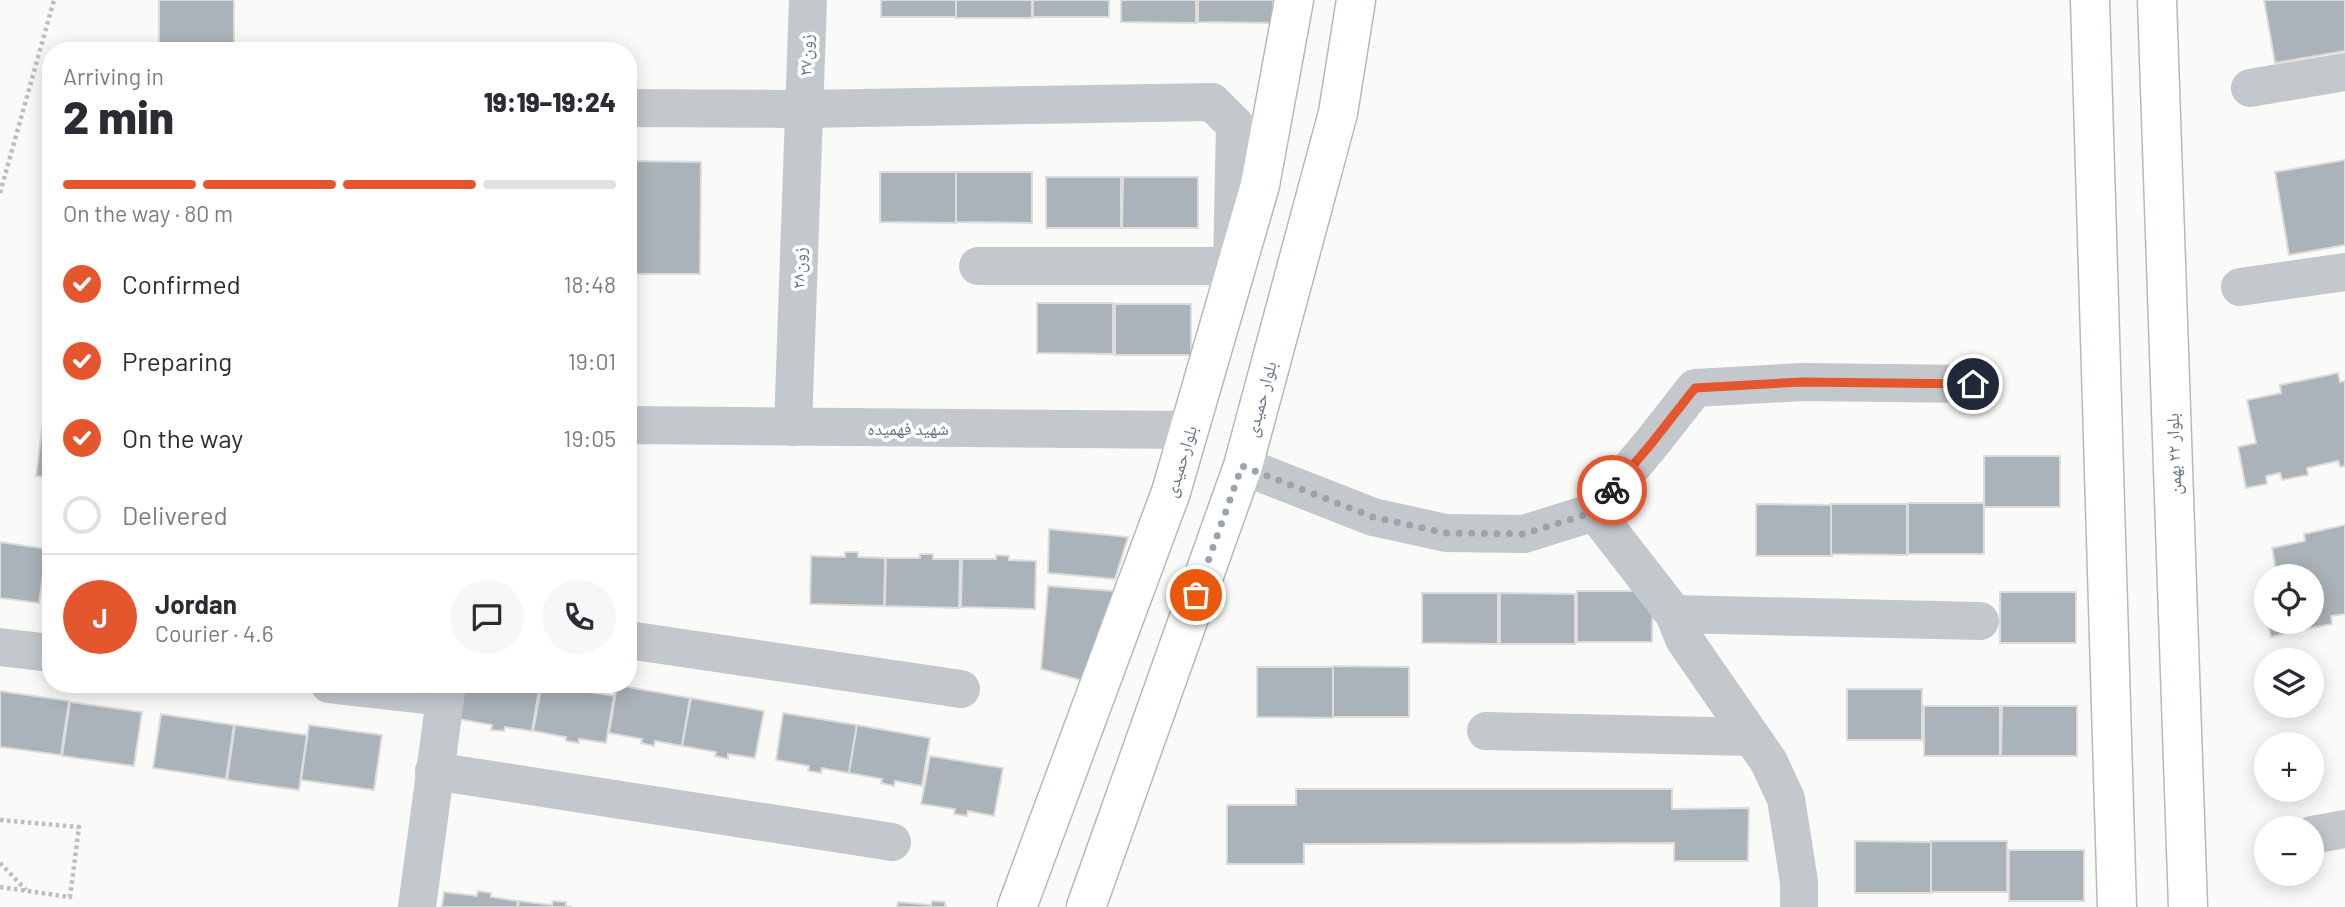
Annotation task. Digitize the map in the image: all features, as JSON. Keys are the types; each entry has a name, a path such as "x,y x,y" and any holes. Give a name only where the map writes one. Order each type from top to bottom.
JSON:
{"street":[{"name":"زون۲۷","path":"803,109 808,0"},
{"name":"بلوارحمیدی","path":"1017,907 1171,492 1260,185 1294,0"},
{"name":"بلوار حمیدی","path":"1086,907 1242,466 1338,113 1356,0"},
{"path":"2090,0 2117,907"},
{"name":"بلوار ۲۲ بهمن","path":"2157,0 2188,907"},
{"path":"2250,88 2345,72"},
{"path":"637,108 803,109 1212,102 1235,125 1232,266 978,266"},
{"name":"زون۲۸","path":"793,427 803,109"},
{"path":"2240,287 2345,272"},
{"path":"1242,466 1373,517 1446,533 1524,534 1594,511 1695,388 1802,382 1973,384"},
{"name":"شهید فهمیده","path":"637,425 1189,430"},
{"path":"1594,511 1674,614 1684,639 1769,762 1786,799 1800,907"},
{"path":"1674,614 1980,621"},
{"path":"637,641 961,689"},
{"path":"0,647 42,652"},
{"path":"417,907 446,693"},
{"path":"1486,732 1751,737"},
{"path":"434,771 892,842"},
{"path":"2324,833 2345,829"}],"path":[{"path":"42,42 54,0"},
{"path":"0,193 42,43"},
{"path":"0,820 79,827 70,897 0,887"},
{"path":"0,863 26,890"}],"building":[{"path":"159,0 234,0 234,42 159,42"},
{"path":"881,0 957,0 957,17 881,17"},
{"path":"956,0 1032,0 1032,18 956,18"},
{"path":"1033,0 1109,0 1109,17 1033,17"},
{"path":"1121,0 1196,0 1196,23 1121,22"},
{"path":"1198,0 1273,0 1273,23 1198,22"},
{"path":"2264,0 2345,0 2345,51 2275,63"},
{"path":"2345,160 2345,245 2289,255 2275,172"},
{"path":"637,161 701,162 700,274 637,274"},
{"path":"880,172 956,172 956,223 880,222"},
{"path":"956,172 1032,172 1032,223 956,222"},
{"path":"1046,177 1121,177 1121,228 1046,228"},
{"path":"1123,177 1198,177 1198,228 1122,228"},
{"path":"1037,303 1113,303 1113,354 1037,353"},
{"path":"1115,304 1191,304 1191,355 1115,355"},
{"path":"2338,373 2340,382 2345,381 2345,466 2340,467 2338,461 2307,468 2308,475 2282,480 2280,473 2266,476 2267,484 2246,488 2238,447 2256,443 2247,400 2281,393 2280,385"},
{"path":"42,430 42,477 36,476"},
{"path":"1984,456 2060,456 2060,507 1984,507"},
{"path":"1908,503 1984,503 1984,554 1908,554"},
{"path":"1756,504 1832,505 1832,556 1756,556"},
{"path":"1831,504 1907,504 1907,555 1831,554"},
{"path":"2345,525 2345,614 2331,616 2332,624 2324,626 2324,564 2275,564 2272,548 2305,541 2304,534"},
{"path":"1049,529 1128,537 1115,579 1048,573"},
{"path":"0,542 42,548 39,603 0,598"},
{"path":"845,552 858,552 858,557 885,558 884,606 810,604 811,556 845,557"},
{"path":"920,554 933,554 933,559 960,559 959,608 885,606 886,558 920,558"},
{"path":"996,555 1009,556 1009,560 1036,561 1035,609 961,607 962,559 996,559"},
{"path":"1048,586 1114,591 1087,682 1041,669"},
{"path":"1577,591 1653,591 1652,642 1577,642"},
{"path":"2000,592 2076,592 2076,643 2000,643"},
{"path":"1422,593 1498,593 1498,644 1422,643"},
{"path":"1500,593 1575,594 1575,644 1500,644"},
{"path":"1333,666 1409,667 1409,717 1333,717"},
{"path":"1257,667 1333,667 1333,718 1257,717"},
{"path":"637,689 690,698 682,746 655,741 654,746 641,743 642,739 609,733 616,693 637,693"},
{"path":"1847,689 1922,689 1922,740 1847,740"},
{"path":"0,691 69,701 61,755 0,747"},
{"path":"463,693 538,693 532,731 505,727 504,731 491,730 492,725 459,719"},
{"path":"540,693 596,693 614,696 606,743 579,739 579,743 566,741 566,737 533,731"},
{"path":"691,698 764,711 755,758 728,754 728,759 715,756 716,752 682,746"},
{"path":"70,702 142,712 134,766 62,756"},
{"path":"1924,706 2000,706 2000,756 1924,756"},
{"path":"2002,706 2077,706 2077,756 2001,756"},
{"path":"783,713 857,725 849,773 822,768 821,773 808,771 809,766 776,760"},
{"path":"161,714 234,725 226,779 153,768"},
{"path":"235,725 307,735 299,790 227,780"},
{"path":"309,725 382,735 374,790 301,780"},
{"path":"857,725 930,738 922,786 895,781 894,786 881,783 882,779 849,773"},
{"path":"930,756 1003,768 994,816 968,811 967,816 954,814 955,809 921,804"},
{"path":"1296,789 1672,789 1672,809 1749,808 1748,861 1674,861 1674,843 1304,844 1304,864 1227,864 1227,805 1296,805"},
{"path":"1855,841 1931,842 1931,893 1855,893"},
{"path":"1931,841 2007,841 2007,892 1931,892"},
{"path":"2009,850 2084,850 2084,901 2009,901"},
{"path":"478,891 491,893 491,897 518,901 517,907 442,907 444,892 477,896"},
{"path":"519,901 552,905 553,901 566,902 566,906 572,907 518,907"},
{"path":"932,901 945,902 945,907 897,907 898,902 931,905"}],"way so far":[{"path":"1196,595 1242,466 1373,517 1446,533 1524,534 1594,512 1612,490"}],"route":[{"path":"1612,490 1695,388 1802,382 1973,384"}]}
